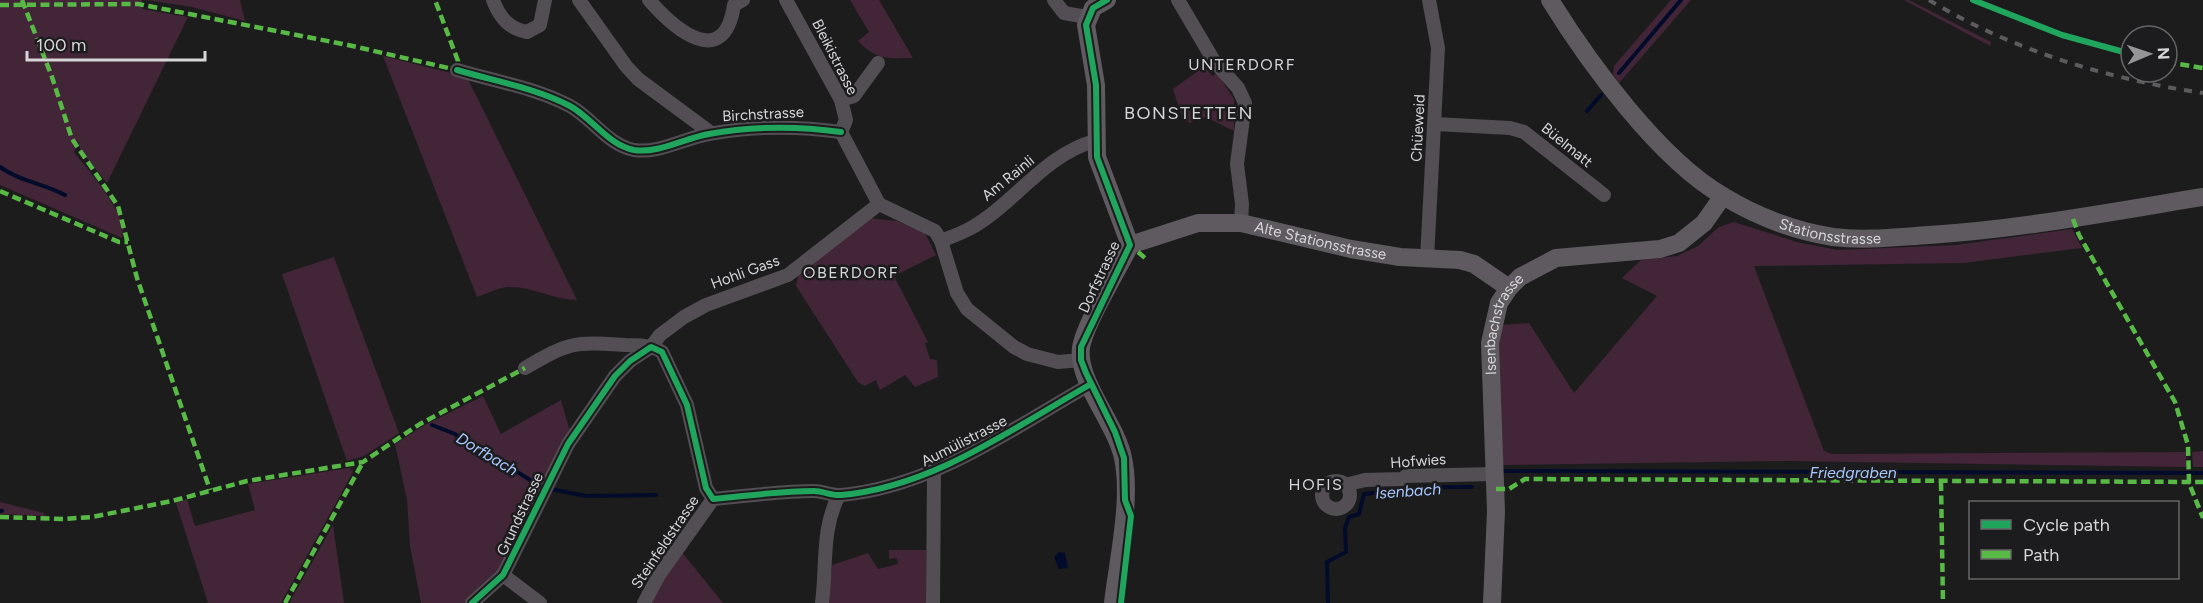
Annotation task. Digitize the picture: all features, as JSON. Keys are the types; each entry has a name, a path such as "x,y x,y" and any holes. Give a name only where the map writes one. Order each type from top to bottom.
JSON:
{"main road":[{"path":"1087,17 1093,8 1107,0"},
{"name":"Stationsstrasse","path":"1550,0 1572,35 1609,82 1653,136 1682,165 1723,196 1791,226 1833,237 1859,238 1989,231 2203,197"},
{"name":"Dorfstrasse","path":"1087,17 1098,111 1095,141 1105,182 1130,245 1085,334 1082,360 1091,384 1115,432 1124,461 1125,500 1113,603"},
{"name":"Isenbachstrasse","path":"1492,603 1496,511 1490,343 1494,318 1509,288 1536,267 1556,258 1660,249 1679,243 1704,223 1723,196"},
{"name":"Alte Stationsstrasse","path":"1130,245 1198,223 1241,223 1351,249 1474,264 1509,288"}],"street":[{"path":"493,0 499,16 505,22 527,32 540,25 545,0"},
{"path":"579,0 626,66 638,79 711,133"},
{"path":"649,0 680,29 698,41 711,41 725,34 732,21 733,2"},
{"name":"Bleikistrasse","path":"786,0 841,100 846,120 841,132"},
{"path":"1054,0 1064,13 1087,17"},
{"path":"1178,0 1214,61 1238,88 1245,103 1237,164 1242,204 1241,223"},
{"name":"Chüeweid","path":"1427,259 1438,48 1429,0"},
{"path":"841,100 854,96 878,63"},
{"name":"Birchstrasse","path":"457,70 559,101 573,108 618,144 627,148 647,150 711,133 796,127 841,132"},
{"name":"Büelmatt","path":"1435,124 1510,128 1524,132 1604,195"},
{"path":"841,132 879,204 935,231 941,241 949,272 967,309 1014,347 1027,354 1058,362 1082,360"},
{"name":"Am Rainli","path":"941,241 971,228 1061,156 1078,146 1095,141"},
{"name":"Hohli Gass","path":"651,347 660,335 706,305 788,275 879,204"},
{"path":"525,368 559,348 576,343 651,347 662,352 687,405 706,488 713,499"},
{"name":"Grundstrasse","path":"472,603 503,575 568,444 615,376 630,361 651,347"},
{"name":"Aumülistrasse","path":"713,499 816,491 839,495 902,483 934,471 1049,410 1091,384"},
{"path":"933,603 934,471"},
{"name":"Hofwies","path":"1346,485 1365,480 1402,479 1406,476 1494,474"},
{"path":"822,603 825,535 829,514 839,495"},
{"name":"Steinfeldstrasse","path":"644,603 659,575 713,499"},
{"path":"503,575 540,603"}],"shaded area":[{"path":"0,0 142,0 142,9 188,17 107,183 81,151 78,141 74,152 114,205 123,228 122,238 0,185"},
{"path":"147,0 240,0 245,21 192,7"},
{"path":"850,0 879,0 913,58 882,57 871,52 858,41 869,32"},
{"path":"1671,0 1691,0 1619,83 1613,75 1614,66"},
{"path":"1904,0 1909,0 1991,42 1990,46"},
{"path":"383,56 467,77 577,300 517,287 496,290 477,297"},
{"path":"1205,66 1212,76 1217,73 1234,99 1234,131 1206,117 1190,123 1182,117 1173,89"},
{"path":"869,218 897,221 925,233 936,255 894,276 928,342 925,343 930,359 937,360 938,377 915,387 905,375 880,390 876,380 865,386 858,382 796,286 799,272"},
{"path":"1734,222 1797,242 1838,250 1956,245 2072,229 2082,248 1964,263 1754,266 1824,451 1832,454 2186,452 2186,467 1787,461 1502,465 1496,368 1500,325 1529,323 1574,393 1657,296 1622,278 1641,260 1677,256 1698,246 1719,227"},
{"path":"334,257 399,433 364,456 347,461 282,274"},
{"path":"483,396 501,434 561,400 570,432 495,578 467,603 421,603 410,546 407,500 395,444 423,426"},
{"path":"2203,451 2203,467 2193,467 2192,452"},
{"path":"349,468 353,472 281,603 208,603 176,503 187,499 195,526 255,510 248,484"},
{"path":"0,502 44,513 45,516 0,514"},
{"path":"333,525 344,603 289,603"},
{"path":"889,550 926,550 926,603 828,603 832,565 868,553 878,569 898,564 897,558 889,559"},
{"path":"681,551 723,603 650,603"}],"water":[{"path":"1059,552 1065,553 1068,568 1059,569 1054,557"}],"waterway":[{"name":"Dorfbach","path":"1619,73 1681,0"},
{"name":"Dorfbach","path":"1587,111 1601,95"},
{"path":"0,167 16,176 65,195"},
{"name":"Dorfbach","path":"432,425 455,434 473,449 488,454 540,486"},
{"name":"Friedgraben","path":"1503,471 2203,473"},
{"name":"Isenbach","path":"1328,603 1327,562 1346,552 1345,528 1349,517 1359,514 1364,494 1424,487 1472,487"},
{"name":"Dorfbach","path":"550,489 586,496 656,495"}],"railway":[{"path":"1929,0 1993,34 2061,60 2132,80 2203,93"}],"marked path":[{"path":"22,0 52,77 72,139 118,206 137,278 210,490"},
{"path":"0,5 138,4 348,45 457,70 458,61 435,0"},
{"path":"2179,64 2203,68"},
{"path":"0,191 119,242 128,242"},
{"path":"2073,219 2079,235 2175,402 2188,445 2189,483 2203,518"},
{"path":"1138,252 1145,258"},
{"path":"0,517 64,519 92,517 172,501 247,481 363,462 420,424 525,368"},
{"path":"285,603 363,462"},
{"path":"1496,489 1509,489 1525,479 2203,482"},
{"path":"1941,482 1943,603"}],"cycle path":[{"path":"1107,0 1093,8 1086,25 1096,85 1097,157 1130,245 1081,347 1081,360 1115,432 1124,458 1125,500 1131,516 1121,603"},
{"path":"1973,0 2062,35 2119,51"},
{"path":"457,70 557,100 578,111 616,143 634,150 652,150 700,136 742,129 792,128 841,132"},
{"path":"472,603 503,575 568,444 615,376 630,361 651,347 662,352 687,405 706,488 713,499 801,491 841,495 875,490 908,480 971,453 1091,384"}],"district":[{"name":"UNTERDORF","path":"1242,64"},
{"name":"BONSTETTEN","path":"1189,113"},
{"name":"OBERDORF","path":"851,272"},
{"name":"HOFIS","path":"1316,484"}]}
